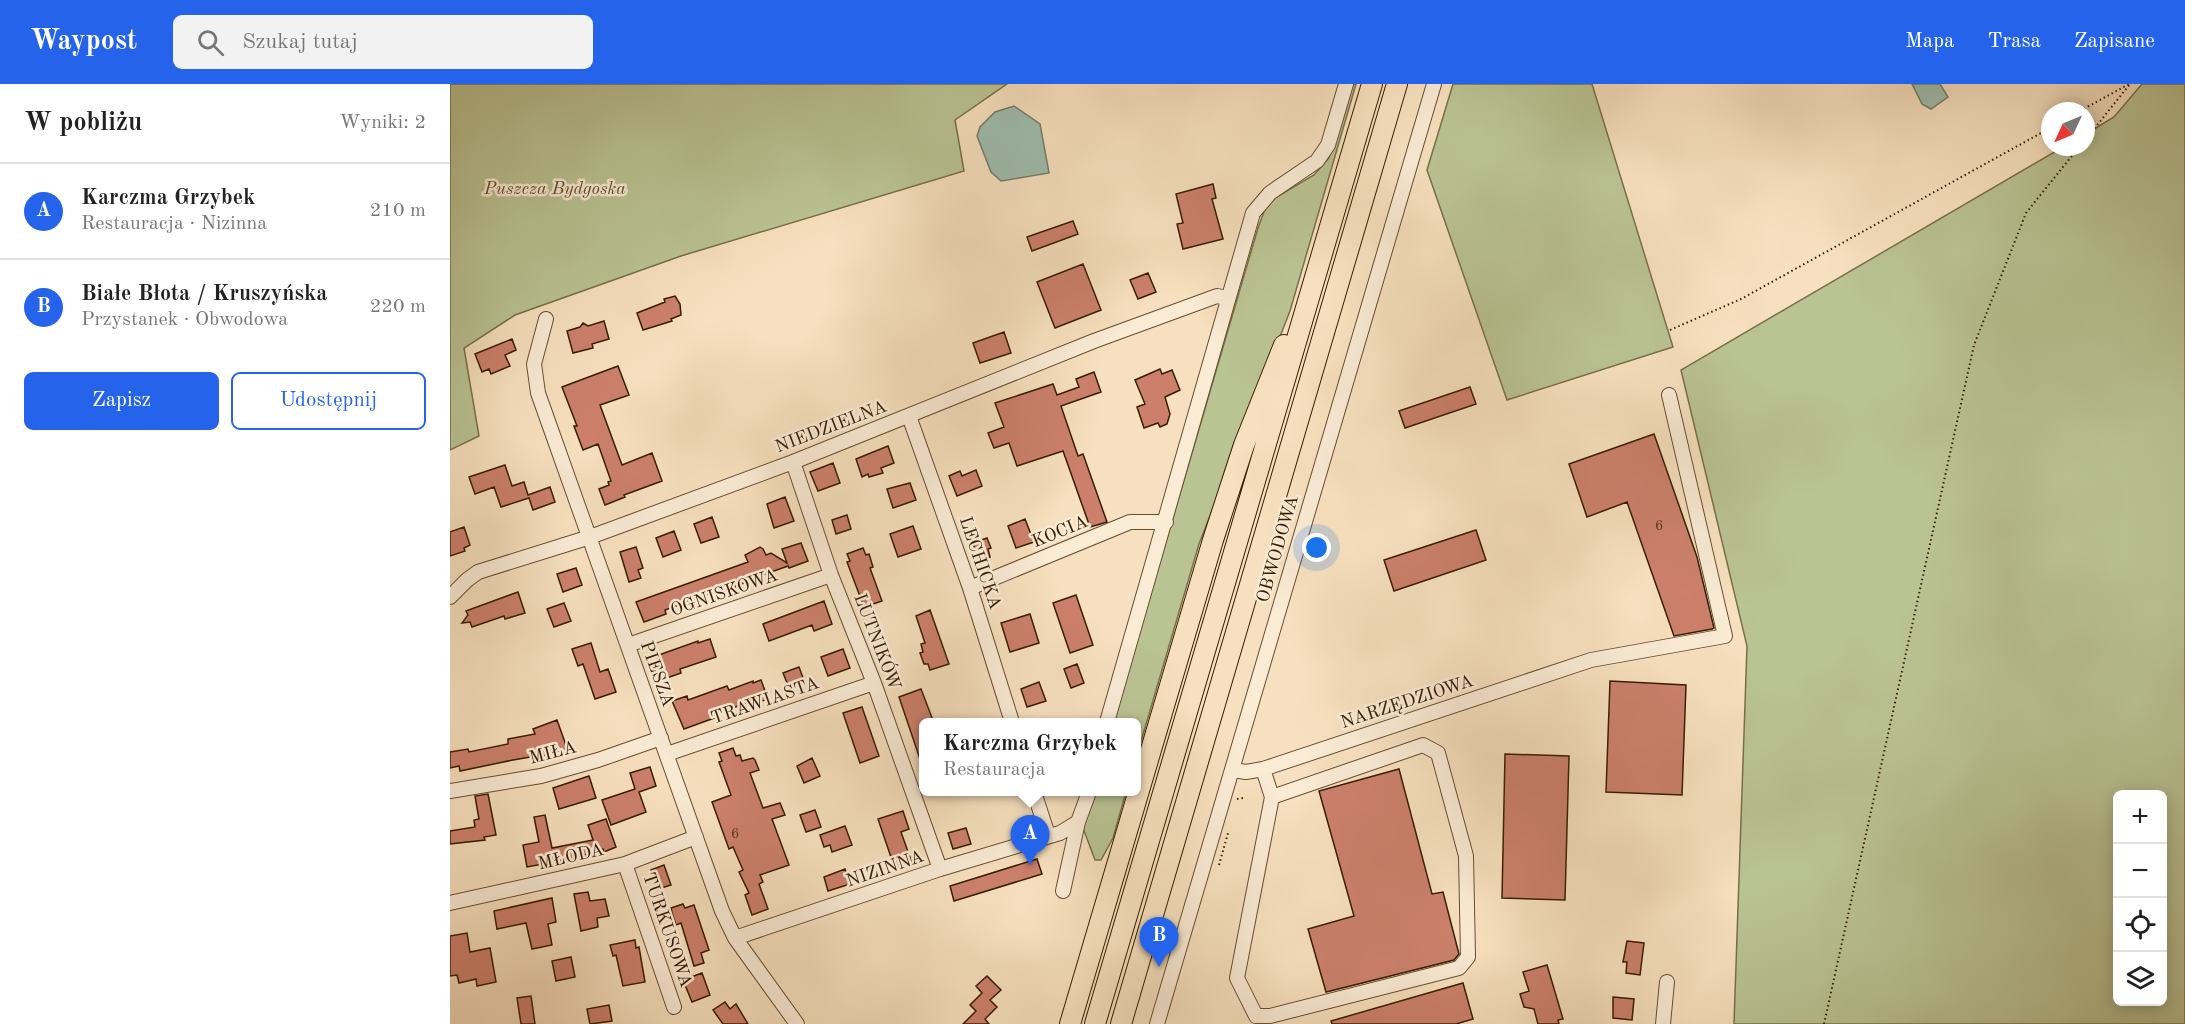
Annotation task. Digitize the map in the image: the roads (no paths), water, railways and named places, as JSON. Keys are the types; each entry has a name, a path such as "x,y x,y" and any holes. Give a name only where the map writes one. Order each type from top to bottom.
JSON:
{"highway":[{"path":"1095,1024 1372,84"},
{"path":"1121,1024 1397,84"},
{"path":"1141,784 1221,514 1276,363 1311,288"},
{"path":"1070,1024 1138,796"}],"street":[{"path":"1108,718 1253,213 1270,193 1317,161 1328,145 1346,84"},
{"name":"OBWODOWA","path":"1157,1024 1434,84"},
{"name":"NIEDZIELNA","path":"450,597 466,580 478,572 590,537 793,462 1094,341 1217,296 1228,298"},
{"name":"PIESZA","path":"546,319 534,364 538,393 722,911 735,938 797,1024"},
{"name":"NARZĘDZIOWA","path":"1233,770 1246,772 1263,769 1591,660 1725,636 1669,395"},
{"name":"LECHICKA","path":"909,416 970,588 1010,718"},
{"name":"LUTNIKÓW","path":"793,462 831,575 874,683 940,869"},
{"name":"KOCIA","path":"970,588 1130,522 1166,522"},
{"name":"OGNISKOWA","path":"628,645 831,575"},
{"name":"TRAWIASTA","path":"667,754 874,683"},
{"name":"MIŁA","path":"450,791 541,776 598,760 661,738"},
{"path":"1263,769 1272,797 1237,978 1256,1016 1270,1016 1459,969 1468,957 1466,856 1438,753 1423,745 1272,797"},
{"path":"1035,796 1047,836"},
{"path":"1063,891 1078,822 1088,796"},
{"name":"NIZINNA","path":"735,938 940,869 1060,833 1078,822"},
{"name":"MŁODA","path":"450,903 625,864 696,837"},
{"name":"TURKUSOWA","path":"625,864 674,1007"},
{"path":"1663,1024 1667,982"}],"place":[{"name":"Karczma Grzybek","path":"1030,865"},
{"name":"Białe Błota / Kruszyńska","path":"1159,967"}],"park label":[{"name":"Puszcza Bydgoska","path":"555,189"}]}
